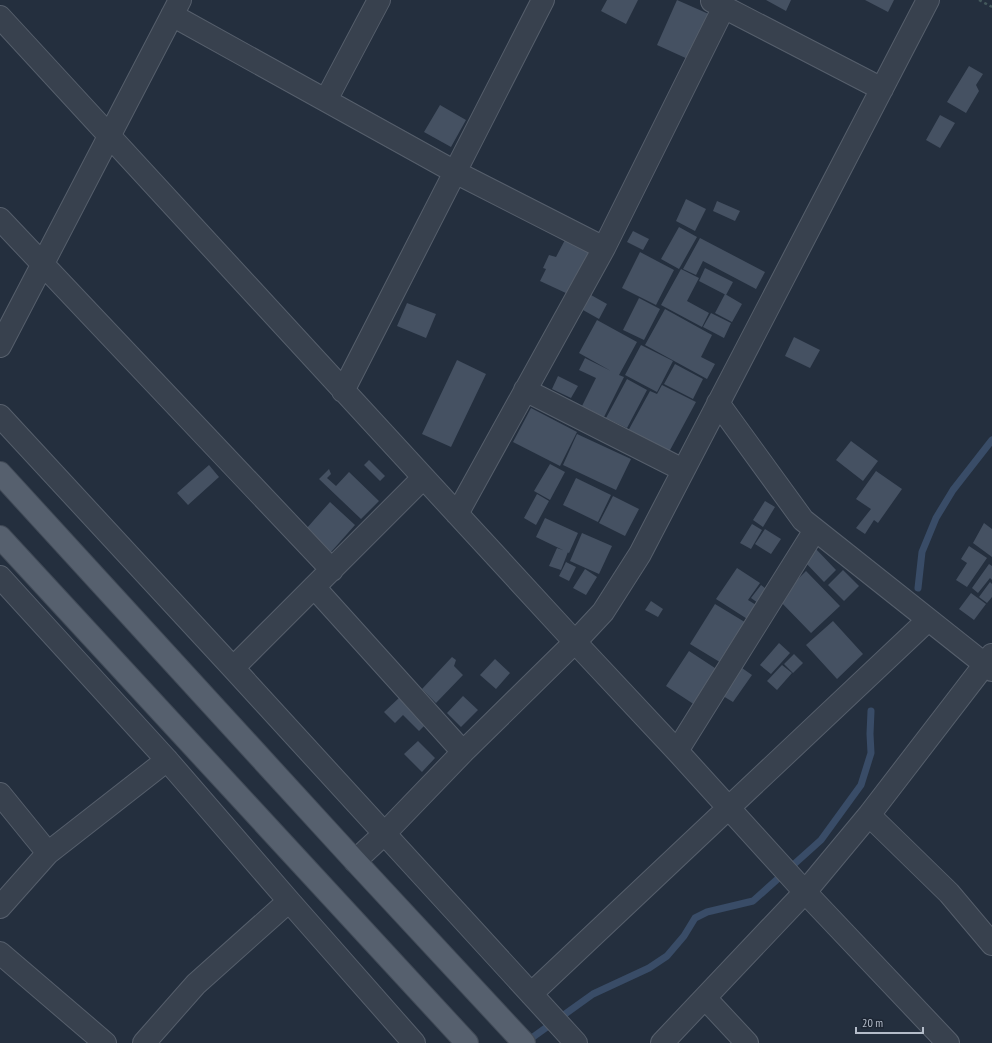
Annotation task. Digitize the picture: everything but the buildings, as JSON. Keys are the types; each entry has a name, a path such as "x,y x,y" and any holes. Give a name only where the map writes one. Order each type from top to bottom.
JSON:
{"main road":[{"path":"0,473 355,861 524,1043"},
{"path":"0,537 467,1043"}],"street":[{"path":"326,100 379,0"},
{"path":"343,391 543,0"},
{"path":"355,861 384,834 463,752 575,642 603,612 620,587 640,554 928,0"},
{"path":"457,514 604,248 717,3 882,89"},
{"path":"0,346 176,7 326,100 455,172 604,248"},
{"path":"0,17 423,478 677,751 805,892 948,1043"},
{"path":"0,219 332,570"},
{"path":"525,390 683,470"},
{"path":"662,1043 805,892 869,815 989,663 928,620 803,520 718,403"},
{"path":"0,416 234,668 576,1043"},
{"path":"234,668 423,478"},
{"path":"677,751 815,530"},
{"path":"0,577 167,760 414,1043"},
{"path":"314,587 463,752"},
{"path":"531,994 928,620"},
{"path":"0,907 48,854 167,760"},
{"path":"0,794 48,854"},
{"path":"869,815 949,893 992,944"},
{"path":"144,1043 196,984 289,901"},
{"path":"0,953 105,1043"},
{"path":"705,998 747,1043"}],"path":[{"path":"979,0 992,7"}],"waterway":[{"path":"918,588 922,552 936,518 953,490 992,440"},
{"path":"526,1042 593,994 649,968 667,956 684,936 695,918 707,912 753,901 821,840 861,785 871,753 871,711"}]}
